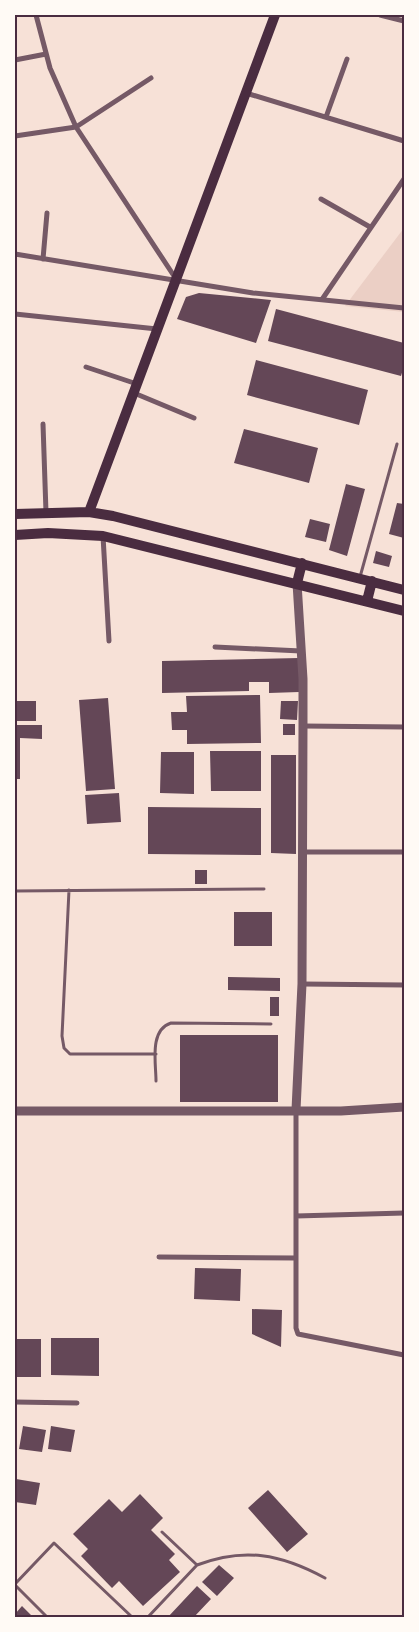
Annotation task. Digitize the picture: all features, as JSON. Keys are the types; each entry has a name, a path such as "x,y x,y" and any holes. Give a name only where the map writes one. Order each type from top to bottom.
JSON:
{"main road":[{"path":"89,512 275,15"},
{"path":"15,514 89,512 113,516 404,590"},
{"path":"15,535 57,533 103,536 404,611"},
{"path":"297,584 302,563"},
{"path":"367,602 372,581"}],"street":[{"path":"36,15 50,68 76,127 176,279"},
{"path":"380,15 404,21"},
{"path":"15,60 46,54"},
{"path":"326,117 347,59"},
{"path":"15,136 76,127 151,78"},
{"path":"246,93 404,140"},
{"path":"323,298 404,179"},
{"path":"321,199 370,227"},
{"path":"43,258 47,213"},
{"path":"15,254 252,293 323,298 404,308"},
{"path":"15,314 157,330"},
{"path":"86,367 194,418"},
{"path":"43,424 46,512"},
{"path":"103,536 109,641"},
{"path":"297,584 303,726 302,984 296,1110 296,1328 300,1336 404,1355"},
{"path":"215,647 300,651"},
{"path":"303,726 404,726"},
{"path":"302,852 404,852"},
{"path":"302,984 404,985"},
{"path":"15,1111 341,1111 404,1107"},
{"path":"296,1216 404,1213"},
{"path":"159,1257 296,1258"},
{"path":"15,1402 77,1402"}],"lane":[{"path":"360,578 397,444"},
{"path":"15,891 264,889"},
{"path":"70,890 62,1036 64,1048 70,1054 156,1054"},
{"path":"156,1081 158,1032 163,1026 171,1023 271,1024"},
{"path":"162,1532 197,1566"},
{"path":"48,1617 15,1585 54,1543 132,1617"},
{"path":"148,1617 197,1566 221,1557 247,1554 275,1556 301,1564 325,1578"}],"shaded area":[{"path":"404,228 404,312 345,306"}],"building":[{"path":"199,293 271,300 256,343 177,319 186,297"},
{"path":"276,309 404,343 404,366 401,376 268,341"},
{"path":"256,360 368,390 359,425 247,395"},
{"path":"244,429 318,448 309,483 234,463"},
{"path":"346,484 365,489 347,556 329,550"},
{"path":"397,503 404,504 404,538 389,534"},
{"path":"310,519 330,524 326,542 305,537"},
{"path":"376,551 392,556 389,567 373,563"},
{"path":"299,658 299,692 269,693 269,682 249,682 249,691 162,693 162,661"},
{"path":"260,695 261,743 187,744 187,730 172,730 171,712 187,712 186,696"},
{"path":"108,698 115,789 86,791 79,700"},
{"path":"15,701 36,701 36,721 15,721"},
{"path":"281,701 298,701 297,720 280,719"},
{"path":"283,724 295,724 295,735 283,735"},
{"path":"15,725 42,725 42,739 20,738 20,779 15,779"},
{"path":"210,751 261,751 261,791 211,791"},
{"path":"161,752 194,752 194,794 160,793"},
{"path":"271,755 296,755 296,854 271,853"},
{"path":"119,793 121,822 87,824 85,795"},
{"path":"148,807 261,808 261,855 148,854"},
{"path":"195,870 207,870 207,884 195,884"},
{"path":"234,912 272,912 272,946 234,946"},
{"path":"228,977 280,978 280,991 228,990"},
{"path":"270,997 279,997 279,1016 270,1016"},
{"path":"180,1035 278,1035 278,1102 180,1102"},
{"path":"195,1268 241,1269 240,1301 194,1299"},
{"path":"252,1309 282,1310 281,1347 252,1334"},
{"path":"51,1338 99,1338 99,1376 51,1375"},
{"path":"15,1339 41,1339 41,1377 15,1377"},
{"path":"23,1426 46,1430 42,1452 19,1449"},
{"path":"51,1426 75,1430 71,1452 48,1449"},
{"path":"16,1479 40,1483 36,1505 15,1502"},
{"path":"268,1490 308,1534 287,1552 248,1508"},
{"path":"140,1494 163,1518 151,1530 175,1554 169,1560 180,1572 143,1606 119,1581 112,1588 81,1556 88,1549 73,1534 109,1499 122,1512"},
{"path":"219,1565 234,1578 217,1596 202,1582"},
{"path":"197,1586 211,1599 194,1617 168,1617"},
{"path":"22,1606 33,1617 15,1617 15,1614"}]}
